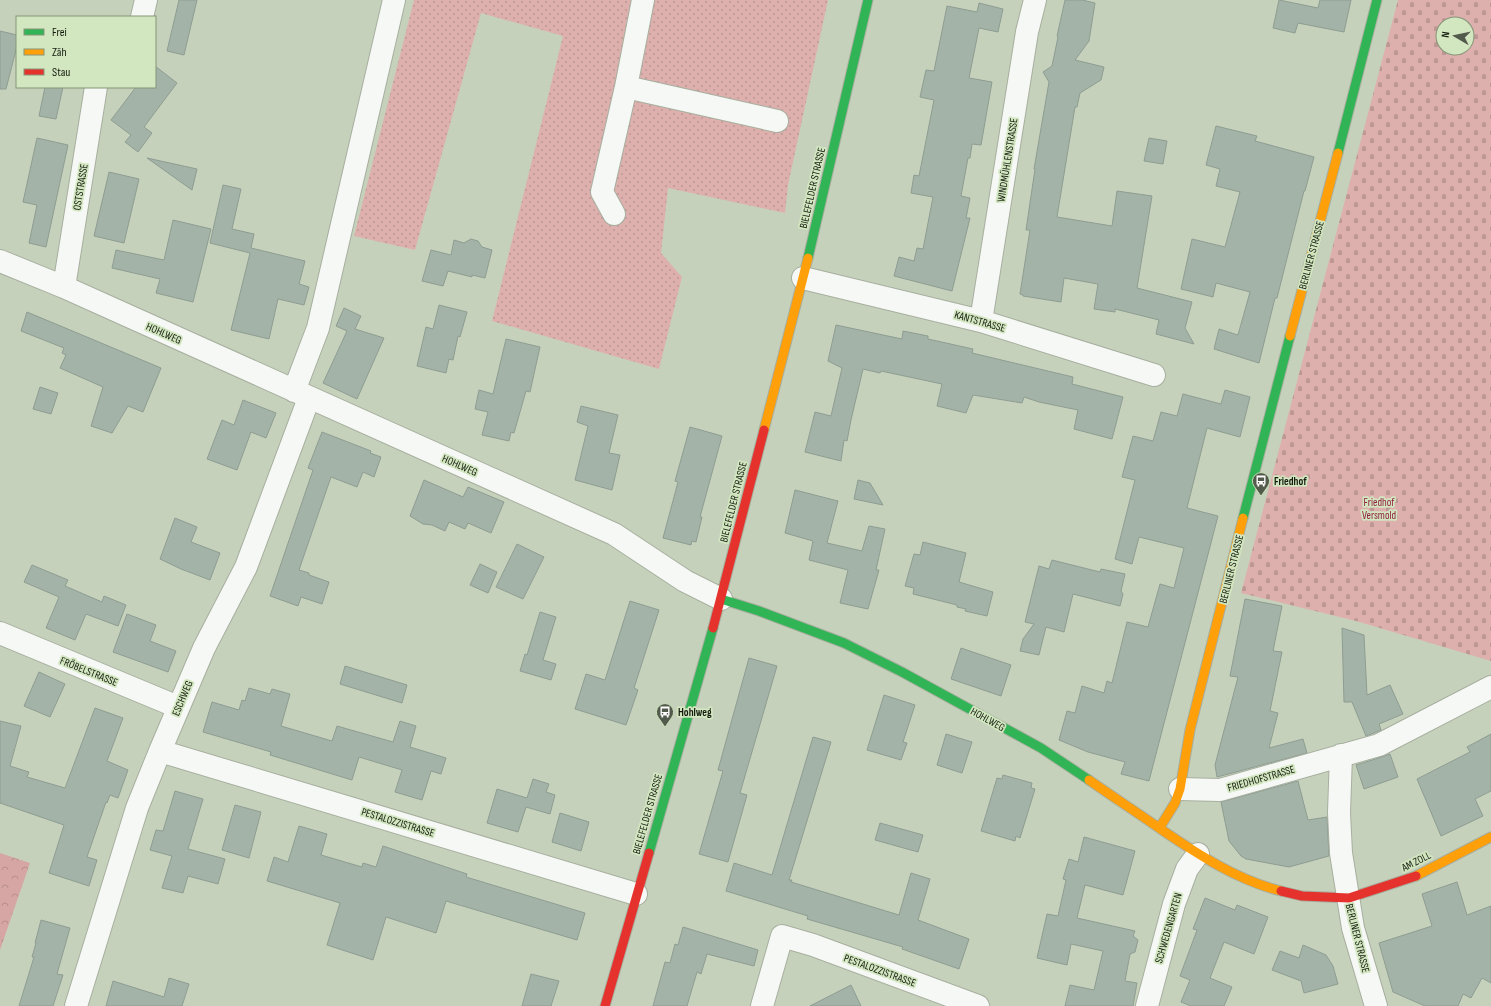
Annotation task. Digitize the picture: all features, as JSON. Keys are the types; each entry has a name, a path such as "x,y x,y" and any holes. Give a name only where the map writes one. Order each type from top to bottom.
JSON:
{"street":[{"path":"142,16 146,0"},
{"name":"ESCHWEG","path":"76,1006 135,815 160,750 204,648 246,567 302,395 394,0"},
{"path":"614,214 602,192 626,87 643,0"},
{"name":"BIELEFELDER STRASSE","path":"605,1006 721,599 803,278 868,0"},
{"name":"WINDMÜHLENSTRASSE","path":"981,321 1027,32 1035,0"},
{"name":"BERLINER STRASSE","path":"1376,1006 1353,928 1349,898 1302,896 1270,888 1233,873 1198,854 1160,827 1175,803 1180,789 1192,722 1251,485 1364,55 1377,0"},
{"path":"626,87 778,121"},
{"name":"OSTSTRASSE","path":"64,287 96,88"},
{"name":"HOHLWEG","path":"0,261 64,287 614,534 685,581 721,599 844,643 902,672 1041,748 1160,827"},
{"name":"KANTSTRASSE","path":"803,278 981,321 1154,375"},
{"name":"FRÖBELSTRASSE","path":"0,633 178,707"},
{"name":"FRIEDHOFSTRASSE","path":"1180,789 1220,790 1379,745 1491,687"},
{"name":"PESTALOZZISTRASSE","path":"160,750 636,894"},
{"path":"1341,756 1339,813 1341,853 1349,898"},
{"name":"AM ZOLL","path":"1349,898 1411,879 1491,837"},
{"name":"SCHWEDENGARTEN","path":"1147,1006 1174,904 1187,869 1198,854"},
{"name":"PESTALOZZISTRASSE","path":"762,1006 782,936 813,945 978,1006"}],"green space":[{"path":"414,0 828,0 788,185 785,213 668,188 661,253 682,277 659,369 492,321 563,36 481,13 415,250 354,236"},
{"name":"Friedhof Versmold","path":"1398,0 1491,0 1491,661 1356,621 1241,593"},
{"path":"0,853 30,863 0,950"}],"building":[{"path":"179,0 197,0 184,55 167,51"},
{"path":"1065,0 1082,0 1095,3 1089,41 1075,60 1104,67 1101,80 1080,93 1077,107 1075,107 1057,217 1112,226 1117,191 1152,196 1137,288 1192,302 1185,328 1194,344 1156,334 1159,320 1115,309 1115,312 1094,309 1098,284 1064,278 1061,302 1023,296 1020,294 1030,230 1026,230 1034,169 1049,82 1043,72 1052,66"},
{"path":"1279,0 1318,8 1320,0 1351,0 1344,32 1298,23 1295,33 1273,28"},
{"path":"979,3 1003,9 998,32 979,28 969,78 992,82 981,145 972,144 970,158 968,158 961,196 970,198 966,218 970,218 952,291 894,276 899,257 914,261 917,248 923,249 933,197 911,193 914,175 919,176 934,100 920,97 926,70 934,71 947,6 977,12"},
{"path":"0,31 16,35 16,50 6,89 0,89"},
{"path":"156,67 177,83 144,127 152,133 138,152 125,142 131,135 111,120 135,88 156,88"},
{"path":"45,88 63,88 56,119 39,116"},
{"path":"1216,126 1257,136 1255,141 1314,157 1277,298 1275,298 1259,363 1214,349 1219,329 1238,335 1250,292 1216,283 1213,297 1181,289 1192,239 1225,247 1240,192 1216,186 1220,169 1206,165"},
{"path":"37,138 68,145 46,247 29,243 37,205 23,202"},
{"path":"1149,138 1167,141 1163,164 1144,161"},
{"path":"147,158 197,169 192,190"},
{"path":"109,172 139,179 124,243 94,236"},
{"path":"223,185 241,189 232,229 254,234 251,248 305,261 299,284 309,287 304,305 278,299 269,339 231,330 250,253 210,243"},
{"path":"173,220 211,229 193,302 156,293 160,279 112,268 116,250 164,260"},
{"path":"471,239 478,241 482,247 492,250 485,278 472,275 472,277 448,271 443,286 422,281 431,250 451,255 454,240 464,243"},
{"path":"439,305 467,312 460,337 458,336 453,360 449,359 446,373 417,366 426,327 433,329"},
{"path":"344,308 361,316 355,329 384,338 357,399 323,383 347,331 336,326"},
{"path":"27,312 161,368 143,412 128,406 112,433 91,426 103,387 60,368 66,355 62,353 64,348 21,331"},
{"path":"836,325 902,339 903,331 928,336 928,339 973,349 972,353 1073,377 1072,384 1123,397 1112,439 1074,429 1078,410 1039,402 1024,397 1022,403 973,395 966,413 937,406 942,384 881,371 880,373 863,369 847,441 844,440 841,461 805,452 815,412 831,416 842,368 828,361"},
{"path":"506,339 540,347 530,392 526,391 514,433 511,432 509,441 482,435 488,412 475,409 479,390 493,394"},
{"path":"40,387 58,393 51,414 33,409"},
{"path":"1225,390 1250,397 1240,437 1207,428 1187,508 1218,516 1149,781 1121,774 1125,762 1088,752 1059,740 1067,711 1075,713 1082,686 1104,693 1107,681 1112,683 1127,622 1148,627 1160,584 1174,588 1184,548 1139,537 1132,564 1115,559 1135,480 1122,477 1133,436 1153,441 1161,412 1177,416 1183,394 1221,404"},
{"path":"243,400 276,413 266,438 251,432 237,470 207,459 222,420 234,425"},
{"path":"581,406 618,415 609,453 620,455 612,490 575,480 588,426 577,422"},
{"path":"690,427 722,436 700,517 702,517 696,542 692,541 691,545 663,538 678,482 675,481"},
{"path":"322,432 371,451 370,453 381,457 374,477 363,472 357,487 331,477 299,570 329,582 322,604 301,597 298,606 270,596 313,470 308,468"},
{"path":"424,480 463,497 468,487 504,502 491,533 468,523 465,529 449,522 445,531 432,525 423,524 410,516"},
{"path":"858,480 870,483 883,505 854,499"},
{"path":"795,490 838,501 827,543 862,551 869,526 885,529 876,570 879,570 868,609 840,603 848,570 809,560 813,541 785,533"},
{"path":"175,518 197,527 191,542 220,553 210,580 160,559"},
{"path":"923,542 966,553 959,582 993,592 987,616 965,611 966,609 957,607 957,605 913,594 914,588 905,586 914,554 920,555"},
{"path":"517,544 544,557 523,599 496,587"},
{"path":"1052,560 1100,572 1101,569 1125,574 1121,591 1123,594 1120,606 1073,594 1064,632 1046,627 1039,655 1020,651 1023,639 1034,624 1025,622 1039,566 1049,569"},
{"path":"480,564 497,572 488,593 470,585"},
{"path":"32,565 68,580 65,586 102,602 104,596 126,605 118,626 86,614 75,640 46,628 59,597 24,582"},
{"path":"1245,599 1282,606 1273,651 1282,652 1270,711 1278,713 1269,748 1303,739 1307,753 1217,777 1215,765 1238,677 1230,676"},
{"path":"630,601 659,610 634,688 638,690 626,725 575,709 586,674 605,680"},
{"path":"540,612 556,617 543,660 556,664 551,680 520,671 525,654 527,655"},
{"path":"127,614 156,625 150,641 176,651 168,672 113,652"},
{"path":"1342,628 1364,635 1367,695 1390,685 1403,714 1379,724 1381,730 1366,736 1352,702 1344,702"},
{"path":"961,648 1011,665 1001,696 951,679"},
{"path":"749,658 777,666 740,793 747,795 728,862 699,854 723,771 718,770"},
{"path":"345,666 407,685 402,703 340,684"},
{"path":"39,672 65,684 50,717 24,706"},
{"path":"249,688 270,694 272,689 290,694 281,726 332,741 337,726 393,742 400,721 416,726 410,747 446,758 441,774 431,771 422,800 395,792 402,770 359,757 352,780 270,755 271,752 203,732 212,702 239,710 242,700 245,701"},
{"path":"884,695 915,705 903,742 907,743 901,760 867,750"},
{"path":"95,708 123,718 107,761 128,770 118,798 110,795 107,803 106,802 87,857 97,860 89,886 49,873 64,825 0,803 0,721 21,726 10,766 29,772 27,777 65,788"},
{"path":"946,734 972,742 962,773 937,765"},
{"path":"1491,734 1491,791 1475,799 1483,816 1441,836 1417,779 1470,752 1467,747"},
{"path":"813,737 831,742 789,880 792,880 791,882 899,915 911,873 930,879 918,920 969,939 959,969 902,949 903,947 807,919 808,916 726,891 734,863 772,875"},
{"path":"1390,754 1398,777 1364,789 1356,765"},
{"path":"1003,775 1032,783 1031,788 1035,789 1020,838 1016,836 1015,841 981,831 997,778 1002,779"},
{"path":"533,779 549,784 546,792 555,795 550,814 526,807 518,832 487,823 497,789 527,798"},
{"path":"1298,781 1308,820 1327,817 1329,856 1289,867 1246,859 1241,856 1229,841 1221,802"},
{"path":"175,791 203,799 188,849 225,859 218,884 188,876 183,893 162,888 172,856 150,850 156,830 163,831"},
{"path":"235,805 261,812 249,858 222,850"},
{"path":"560,813 589,822 581,851 552,842"},
{"path":"880,823 923,835 918,852 875,840"},
{"path":"299,826 327,834 321,855 362,867 363,863 376,867 383,846 467,874 466,877 585,913 577,940 446,901 436,933 386,917 373,960 327,945 340,903 267,881 274,857 288,862"},
{"path":"1084,837 1135,851 1123,895 1085,885 1077,918 1135,931 1133,936 1138,940 1135,952 1130,954 1125,981 1137,983 1133,1006 1065,1006 1070,985 1094,990 1103,951 1071,944 1067,965 1037,958 1047,914 1058,916 1066,880 1063,879 1069,859 1078,862"},
{"path":"1457,882 1467,915 1491,906 1491,983 1482,978 1471,998 1463,994 1458,1006 1425,1006 1393,992 1379,943 1432,926 1422,894"},
{"path":"1205,898 1235,910 1237,905 1268,917 1254,954 1224,942 1210,978 1232,987 1224,1006 1191,1006 1181,1002 1190,980 1180,976 1197,930 1193,929"},
{"path":"41,920 70,928 57,974 63,975 53,1006 19,1006 34,957 32,957"},
{"path":"683,927 758,950 754,966 707,954 701,974 697,972 687,1006 653,1006 665,962 670,963 675,944 678,945"},
{"path":"1303,945 1326,955 1333,966 1338,984 1304,993 1301,981 1272,970 1280,951 1299,958"},
{"path":"531,974 559,981 551,1006 522,1006"},
{"path":"169,978 189,984 182,1006 106,1006 113,981 164,997"},
{"path":"851,985 861,1006 810,1006"}],"traffic: fast":[{"path":"808,258 868,0"},
{"path":"1338,153 1377,0"},
{"path":"1243,518 1290,336"},
{"path":"721,599 759,611 844,643 902,672 1041,748 1089,780"},
{"path":"649,853 713,628"}],"traffic: slow":[{"path":"1290,336 1338,153"},
{"path":"764,430 808,258"},
{"path":"1160,827 1175,803 1180,789 1190,730 1243,518"},
{"path":"1089,780 1190,849 1219,866 1249,880 1281,891"},
{"path":"1416,876 1491,837"}],"traffic: jam":[{"path":"713,628 764,430"},
{"path":"605,1006 649,853"},
{"path":"1281,891 1302,896 1349,898 1416,876"}],"place":[{"name":"Friedhof","path":"1261,496"},
{"name":"Hohlweg","path":"665,727"}]}
